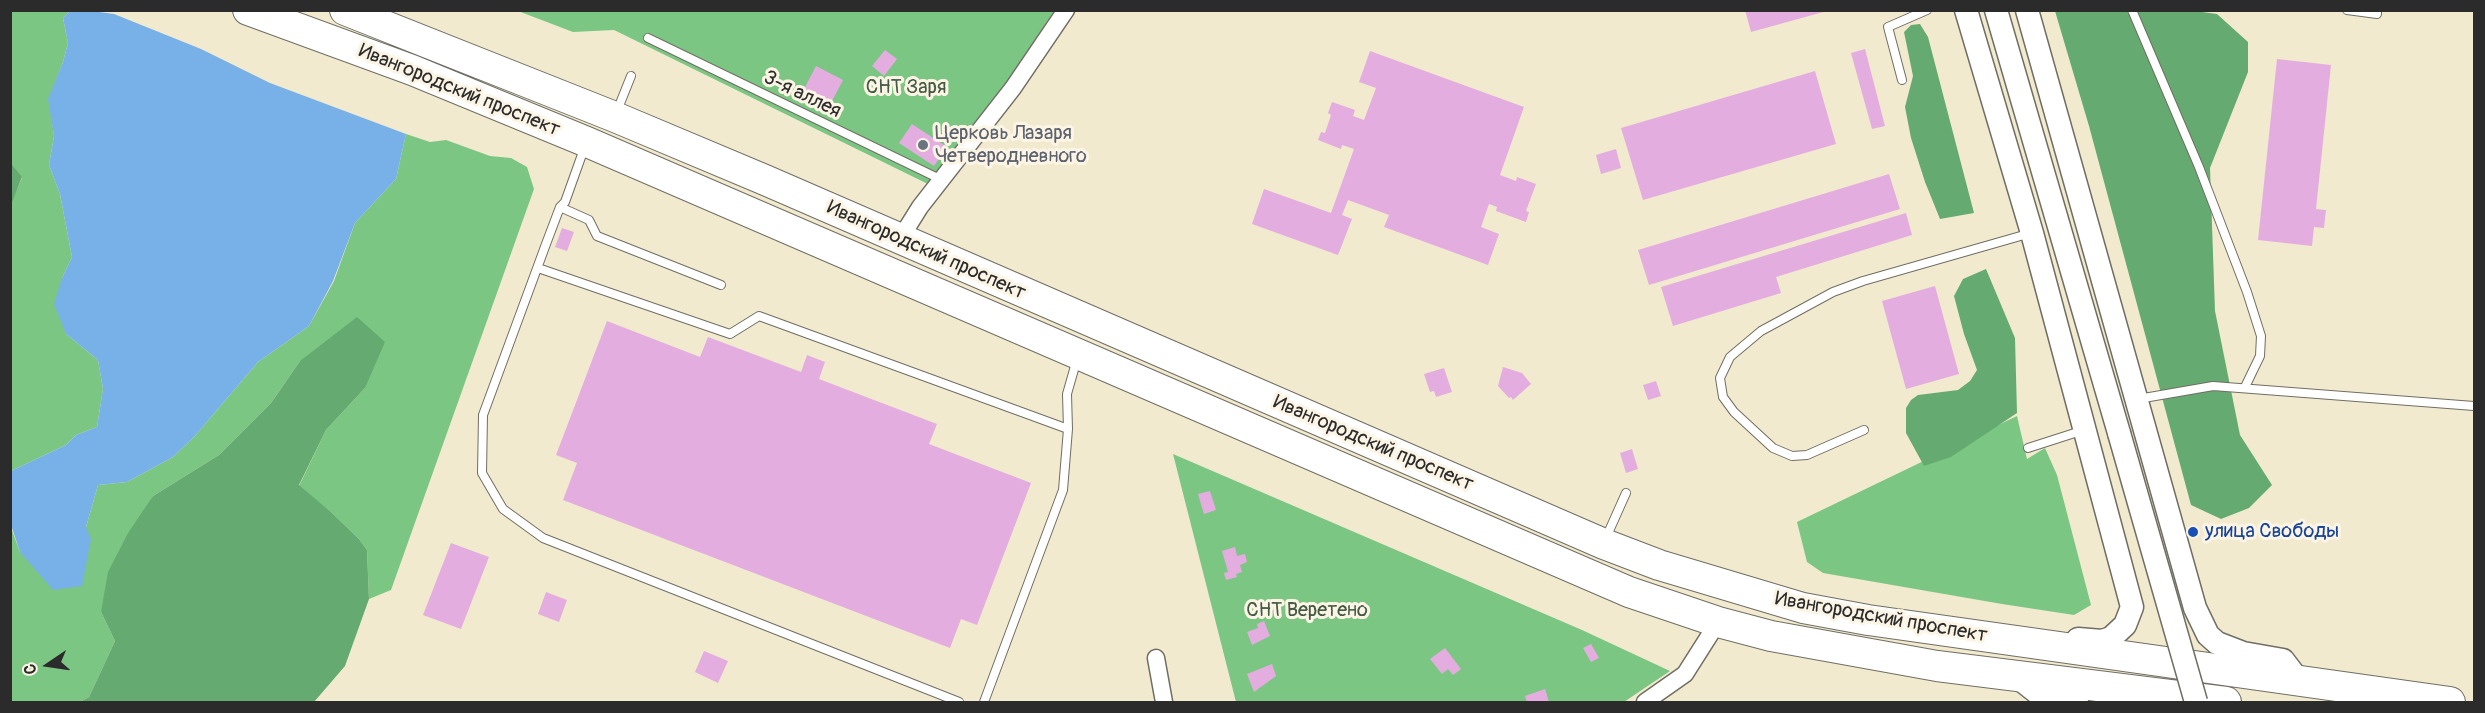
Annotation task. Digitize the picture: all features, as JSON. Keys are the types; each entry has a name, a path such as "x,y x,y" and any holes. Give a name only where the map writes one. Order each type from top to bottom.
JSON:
{"highway":[{"name":"Ивангородский проспект","path":"248,10 412,70 587,142 1629,591 1718,622 1771,636 1851,651 1937,666 2226,702"},
{"name":"Ивангородский проспект","path":"345,10 615,117 1659,565 1803,608 1910,627 2450,702"}],"main road":[{"path":"1966,10 2032,233 2132,607 2130,617 2120,632 2102,641 2024,634 2009,640"},
{"path":"1996,10 2196,702"},
{"path":"2027,10 2195,608 2208,635 2217,643 2227,648 2283,660 2299,681"},
{"path":"2016,676 2038,694 2077,702"}],"street":[{"path":"900,239 920,207 1013,87 1061,12"},
{"path":"1645,702 1685,674 1718,622"},
{"path":"1156,658 1164,702"}],"lane":[{"path":"1902,80 1888,27 1928,10"},
{"path":"2132,10 2199,167 2247,291 2261,336 2260,356 2245,387"},
{"path":"2347,10 2377,14 2377,10"},
{"name":"3-я аллея","path":"648,38 942,180"},
{"path":"615,117 631,76"},
{"path":"587,142 565,202 560,207 483,415 482,473 503,509 543,538 952,701"},
{"path":"560,207 589,220 597,236 721,285"},
{"path":"1864,430 1807,455 1792,456 1773,448 1734,412 1723,397 1720,378 1730,357 1752,338 1833,292 1863,281 2032,233"},
{"path":"538,268 730,334 759,316 1068,429"},
{"path":"984,702 1063,490 1068,429 1067,394 1078,354"},
{"path":"2138,399 2213,386 2475,406"},
{"path":"2028,448 2085,430"},
{"path":"1604,543 1626,493"}],"green space":[{"path":"11,11 70,11 63,18 68,43 49,99 54,136 49,165 60,194 72,257 62,278 66,334 98,360 103,389 97,427 76,435 66,445 13,470 11,474 10,205 22,178 11,163"},
{"name":"СНТ Заря","path":"518,11 1054,11 994,102 932,186 614,30 573,32"},
{"path":"2055,11 2195,11 2217,14 2248,42 2248,72 2210,168 2215,311 2240,435 2272,485 2249,508 2221,519 2191,505 2089,126"},
{"path":"1920,24 1928,37 1974,213 1940,219 1911,138 1905,107 1913,76 1904,32 1911,25"},
{"path":"406,134 430,142 446,140 490,156 511,158 527,167 534,189 391,590 369,599 367,550 330,511 299,486 326,430 365,388 300,361 271,403 219,455 153,496 101,612 115,641 89,697 80,702 11,702 10,525 20,552 86,527 98,485 127,482 173,457 194,437 258,362 309,326 334,281 355,223 396,179"},
{"path":"11,163 22,177 11,205"},
{"path":"1986,269 2015,338 2017,413 1951,457 1924,466 1906,433 1906,408 1918,395 1958,390 1970,381 1977,370 1954,296 1963,279"},
{"path":"357,317 385,342 365,388 326,430 299,485 330,511 367,550 369,599 345,666 314,702 80,702 89,697 115,641 101,612 108,572 128,533 153,496 219,455 271,403 300,361"},
{"path":"2017,416 2027,459 2045,448 2057,475 2091,605 2074,615 1823,573 1807,562 1797,522"},
{"name":"СНТ Веретено","path":"1173,454 1582,630 1670,671 1624,702 1236,702"}],"water":[{"path":"70,11 114,14 201,49 270,83 406,134 396,179 355,223 333,281 309,326 258,362 194,437 173,457 127,482 98,485 86,527 91,539 82,586 53,590 20,552 11,525 10,474 13,470 66,445 76,435 97,427 103,389 98,360 66,334 54,304 62,278 72,257 60,194 49,165 54,136 48,99 68,43 63,18"}],"building":[{"path":"1745,10 1827,10 1827,11 1751,32"},
{"path":"1865,49 1885,126 1872,129 1851,53"},
{"path":"885,50 897,59 884,76 872,66"},
{"path":"1370,51 1524,107 1500,175 1516,181 1517,177 1536,184 1526,211 1529,212 1526,222 1496,211 1497,207 1489,204 1481,227 1499,234 1488,265 1384,227 1389,215 1348,200 1342,215 1352,219 1338,255 1252,224 1264,189 1331,213 1354,149 1342,145 1341,149 1318,140 1321,132 1325,133 1331,115 1328,113 1332,102 1355,110 1353,116 1364,120 1376,88 1359,82"},
{"path":"2277,59 2331,65 2316,209 2326,210 2324,228 2314,227 2312,246 2258,240"},
{"path":"816,66 843,80 829,107 802,93"},
{"path":"1815,71 1836,144 1643,200 1621,128"},
{"name":"Церковь Лазаря Четверодневного","path":"912,124 947,147 934,166 899,143"},
{"path":"1616,149 1621,168 1601,174 1596,155"},
{"path":"1889,174 1900,209 1649,285 1638,250"},
{"path":"1906,213 1912,235 1776,277 1781,293 1673,326 1661,287"},
{"path":"562,228 574,232 567,251 555,247"},
{"path":"1935,286 1959,374 1906,389 1882,301"},
{"path":"607,321 700,357 708,337 801,372 807,355 825,362 819,379 937,424 929,444 1031,483 977,625 961,619 950,648 563,500 577,463 556,455"},
{"path":"1503,367 1522,373 1531,384 1513,400 1498,386"},
{"path":"1444,368 1452,392 1436,397 1434,391 1430,392 1424,374"},
{"path":"1656,381 1661,396 1648,400 1643,385"},
{"path":"1632,449 1638,469 1626,473 1620,453"},
{"path":"1210,491 1216,510 1204,514 1198,494"},
{"path":"451,543 489,557 461,629 423,615"},
{"path":"1235,547 1237,556 1245,554 1247,562 1240,565 1242,572 1236,574 1237,577 1226,580 1224,573 1228,572 1222,551"},
{"path":"546,592 567,600 559,622 538,614"},
{"path":"1264,621 1270,636 1252,645 1247,632 1258,628 1257,624"},
{"path":"1591,644 1599,658 1591,662 1583,648"},
{"path":"1445,648 1461,669 1453,675 1448,669 1442,674 1430,659"},
{"path":"704,651 728,661 718,683 695,672"},
{"path":"1272,664 1276,676 1254,692 1247,674"},
{"path":"1545,689 1549,702 1527,702 1525,696"}],"place":[{"name":"Церковь Лазаря Четверодневного","path":"923,145"},
{"name":"улица Свободы","path":"2193,532"}]}
